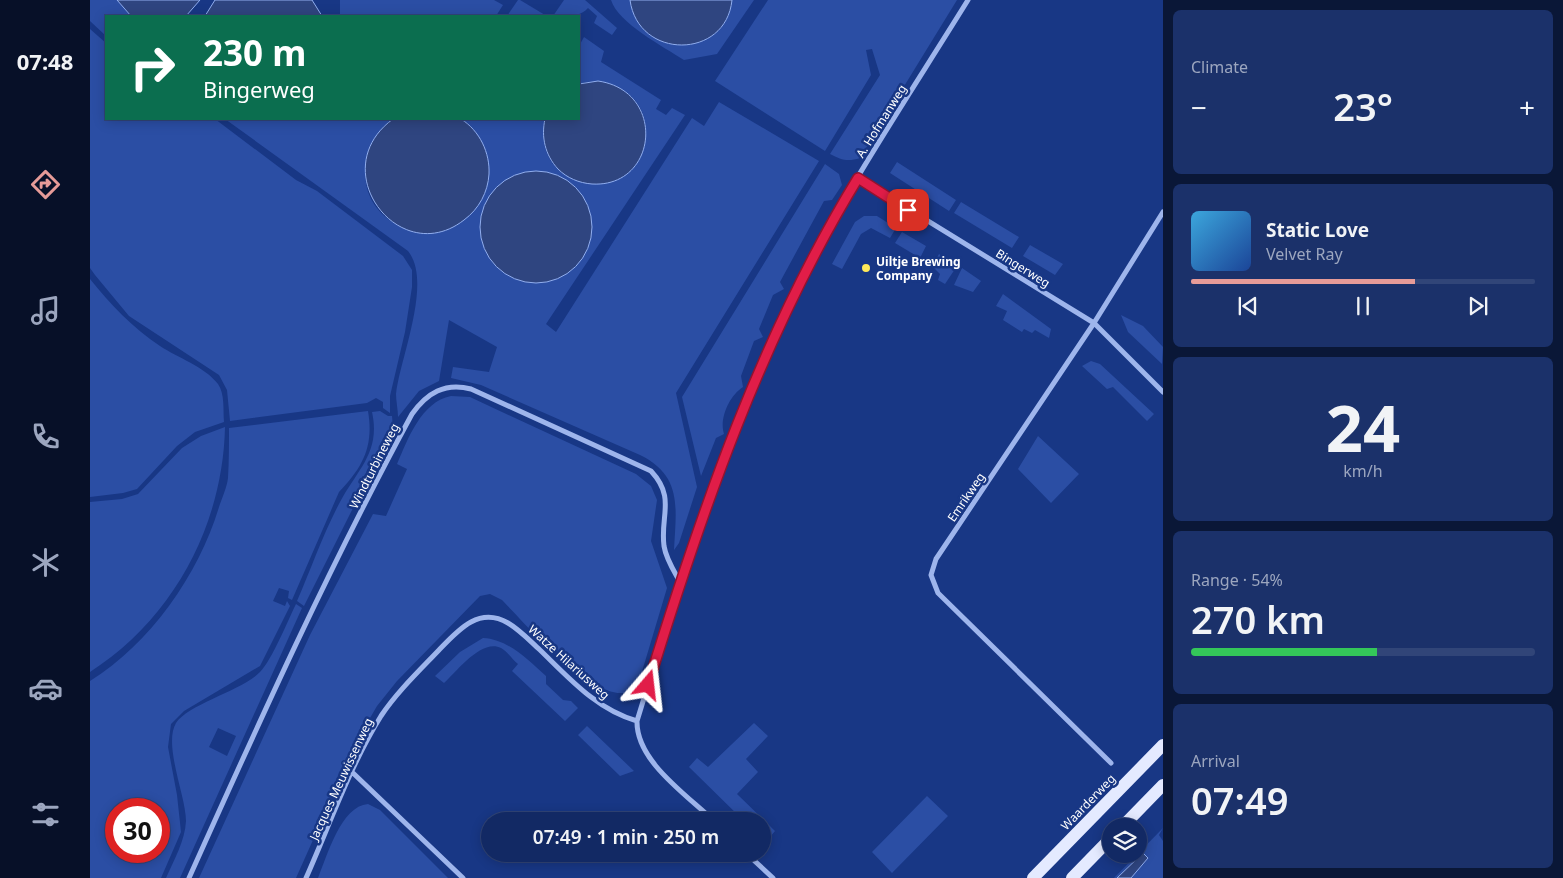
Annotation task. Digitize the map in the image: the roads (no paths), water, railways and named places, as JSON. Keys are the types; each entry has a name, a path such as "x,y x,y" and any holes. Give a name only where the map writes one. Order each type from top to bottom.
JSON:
{"main road":[{"name":"Waarderweg","path":"1033,878 1163,745"},
{"path":"1131,818 1163,785"},
{"path":"1072,878 1102,847"}],"street":[{"name":"A. Hofmanweg","path":"705,812 650,759 640,742 637,732 637,721 680,582 769,348 809,262 858,178 968,0"},
{"name":"Bingerweg","path":"858,178 1094,324 1163,392"},
{"name":"Emrikweg","path":"1111,762 938,592 931,575 936,560 1094,324 1163,212"},
{"name":"Windturbineweg","path":"189,878 290,656 323,589 412,414 430,394 450,387 470,390 651,471 665,492 664,548 680,582"},
{"name":"Watze Hilariusweg","path":"488,616 503,620 522,632 599,703 621,716 637,721"},
{"name":"Jacques Meuwissenweg","path":"306,878 381,716 398,694 461,628 479,617 488,616"},
{"path":"353,773 463,878"},
{"path":"756,862 773,878"}],"place":[{"name":"Uiltje Brewing Company","path":"866,268"}]}
